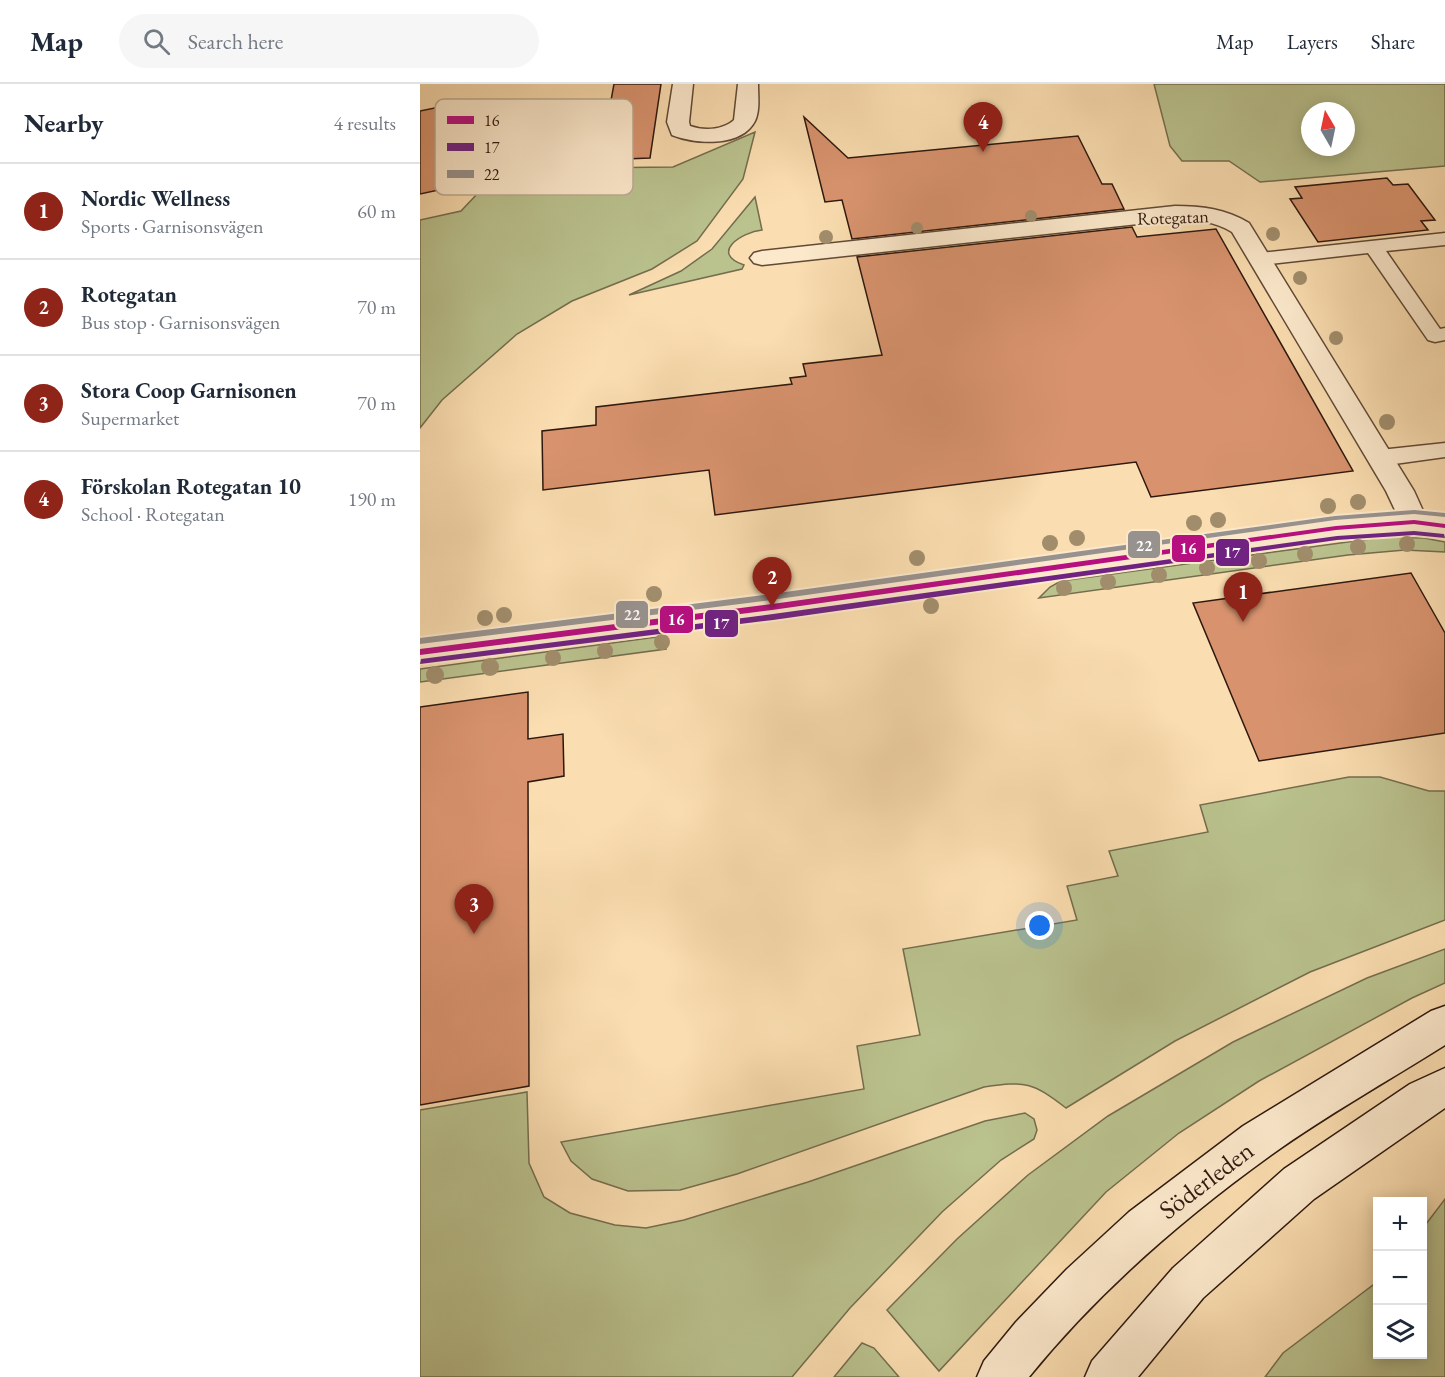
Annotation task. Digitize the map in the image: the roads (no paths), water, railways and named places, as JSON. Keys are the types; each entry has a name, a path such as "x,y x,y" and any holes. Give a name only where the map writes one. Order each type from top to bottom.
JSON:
{"street":[{"path":"683,84 678,122 680,130 700,135 727,132 740,127 746,120 748,84"},
{"name":"Rotegatan","path":"762,258 1175,213 1207,213 1228,218 1241,228 1260,259 1400,490 1414,522"},
{"path":"420,652 772,607 1336,528 1414,522 1445,526"},
{"name":"Söderleden","path":"1000,1377 1082,1284 1144,1227 1257,1140 1445,1024"},
{"path":"1108,1377 1188,1283 1299,1184 1424,1098 1445,1087"}],"lane":[{"path":"1260,259 1445,239"},
{"path":"1373,247 1435,336 1445,334"},
{"path":"1380,458 1445,450"}],"place":[{"name":"Förskolan Rotegatan 10","path":"983,152"},
{"name":"Rotegatan","path":"772,607"},
{"name":"Nordic Wellness","path":"1243,622"},
{"name":"Stora Coop Garnisonen","path":"474,934"}]}
